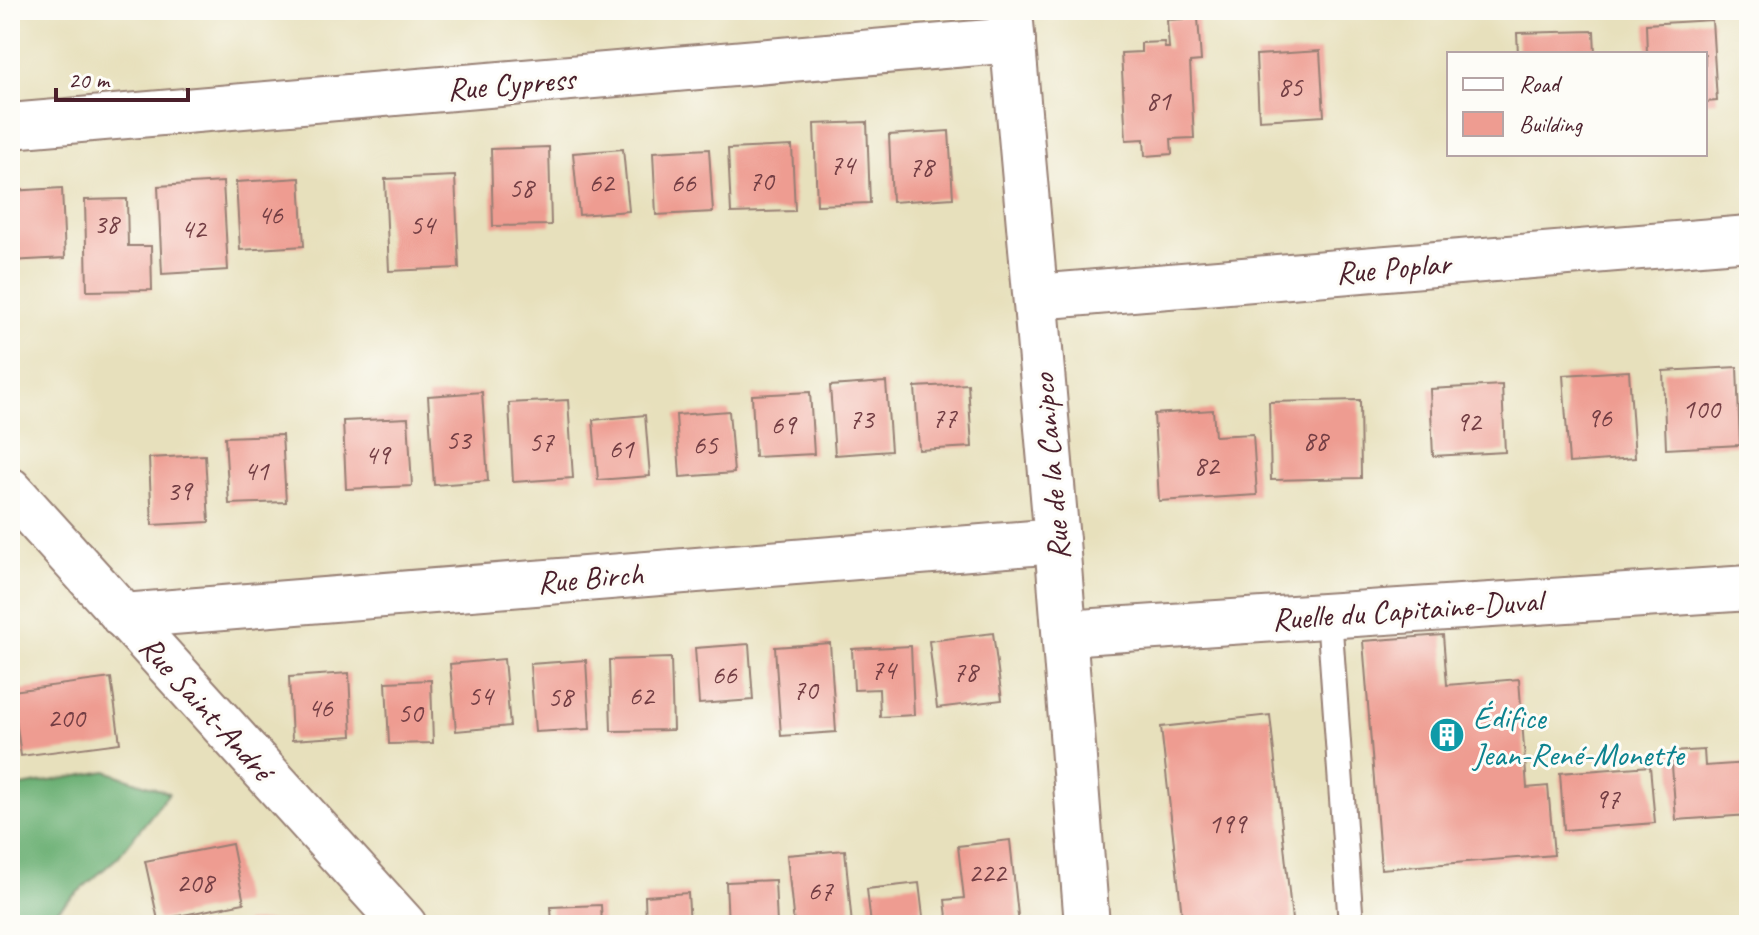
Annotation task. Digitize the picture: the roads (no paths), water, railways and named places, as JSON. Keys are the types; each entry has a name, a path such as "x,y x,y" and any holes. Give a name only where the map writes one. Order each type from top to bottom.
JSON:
{"street":[{"name":"Rue Cypress","path":"10,126 1011,25"},
{"name":"Rue de la Canipco","path":"1011,25 1065,633 1087,925"},
{"name":"Rue Poplar","path":"1036,297 1749,238"},
{"name":"Rue Saint-André","path":"10,490 404,925"},
{"name":"Rue Birch","path":"123,616 1057,541"},
{"name":"Ruelle du Capitaine-Duval","path":"1065,633 1749,588"}],"lane":[{"path":"1329,616 1351,925"}],"place":[{"name":"Édifice Jean-René-Monette","path":"1447,735"}]}
